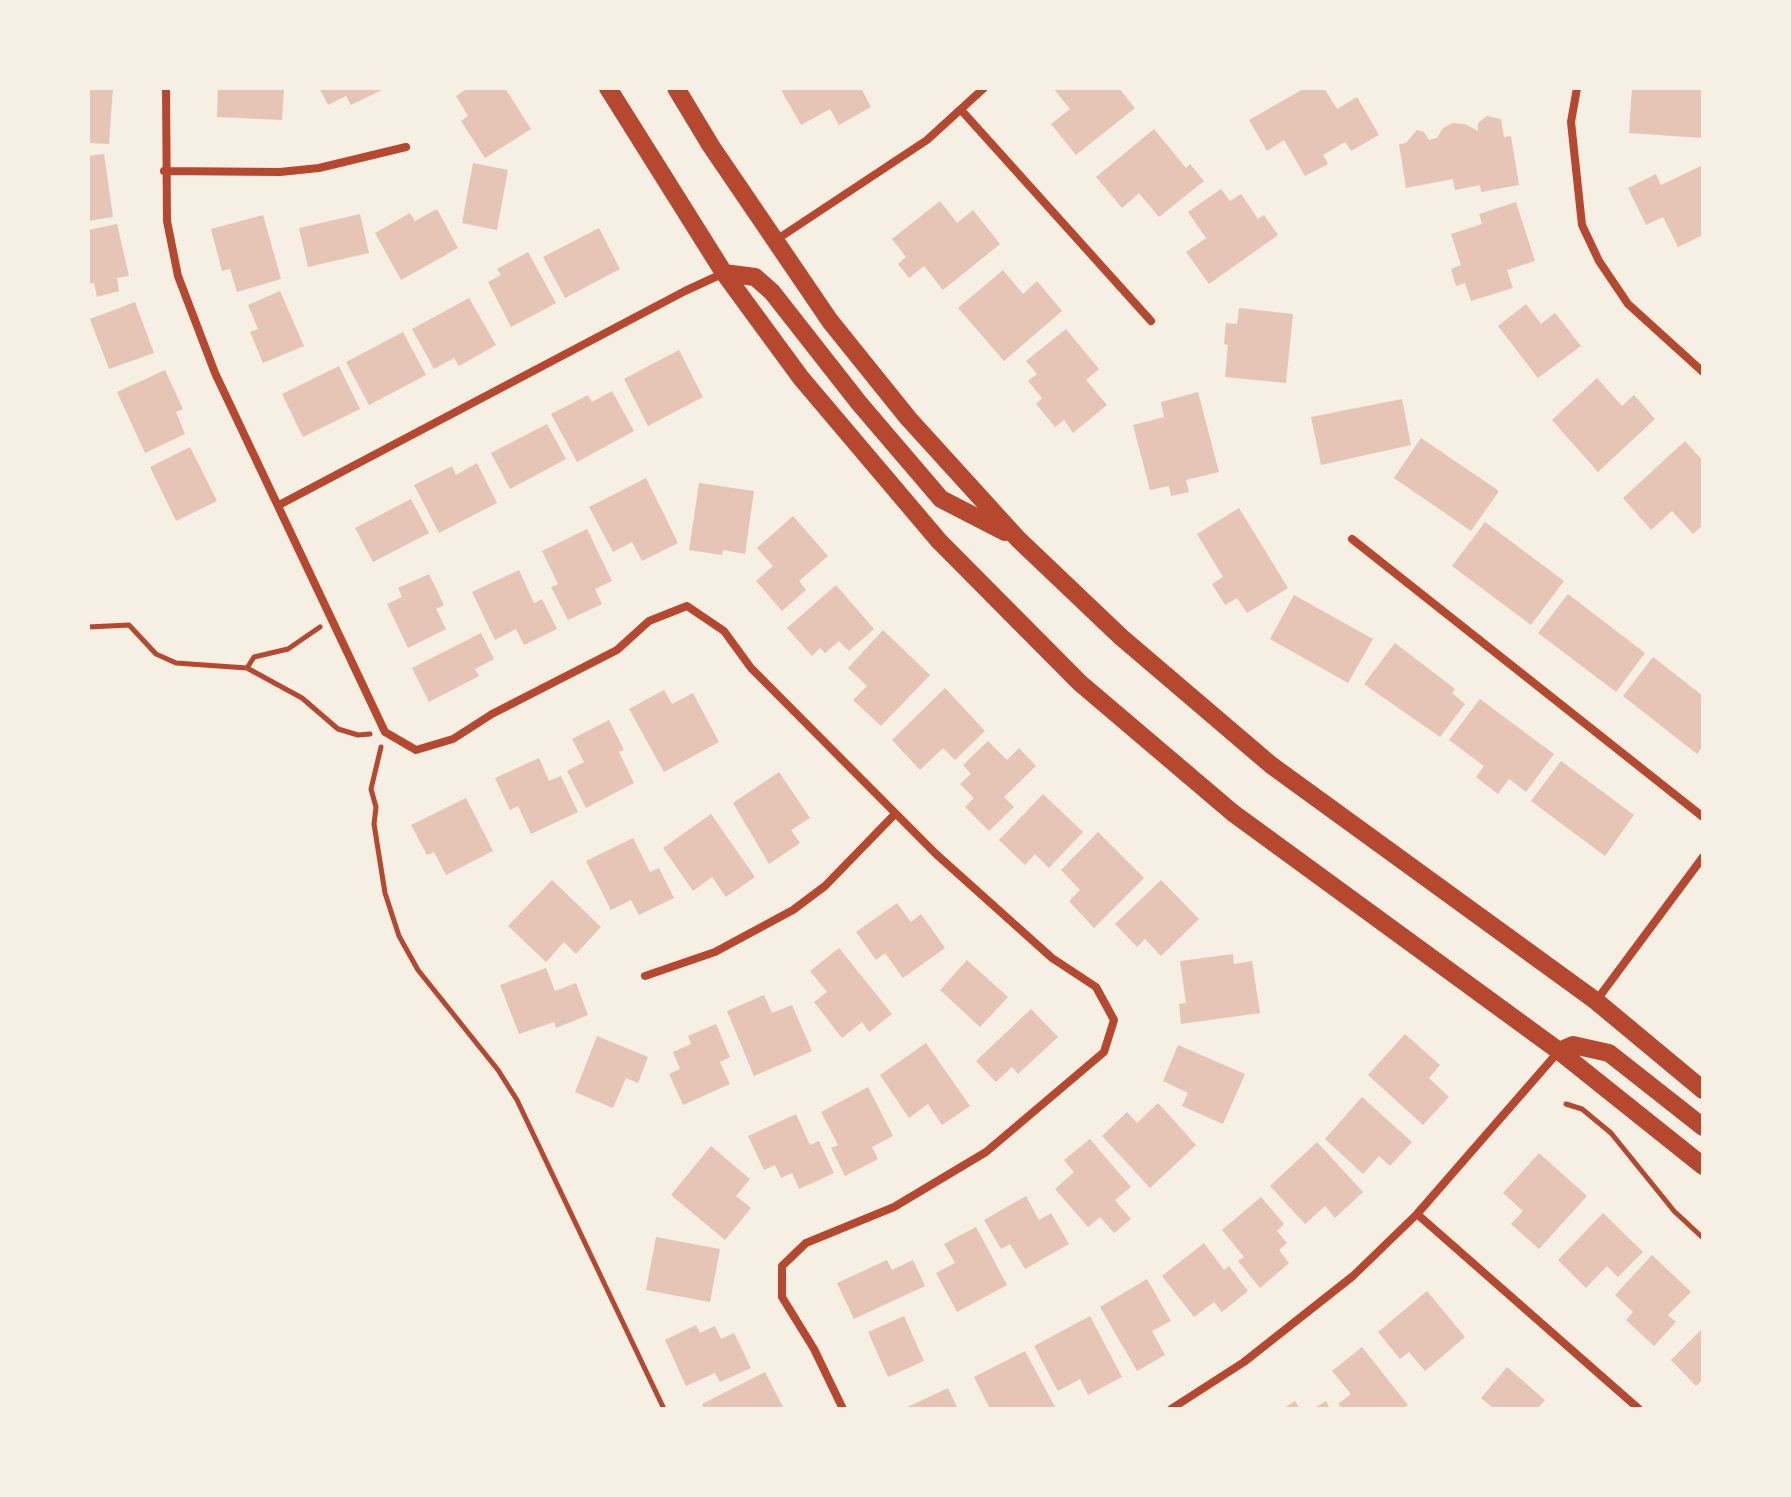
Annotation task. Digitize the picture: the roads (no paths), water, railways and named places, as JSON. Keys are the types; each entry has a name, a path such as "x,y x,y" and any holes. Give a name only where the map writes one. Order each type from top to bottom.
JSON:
{"main road":[{"path":"608,88 724,273 860,451 939,541 1080,683 1233,813 1559,1051 1703,1166"},
{"path":"676,88 774,242 830,321 908,418 1018,539 1121,637 1271,765 1596,1001 1703,1090"},
{"path":"724,273 755,277 772,292 859,403 941,499 1018,539"},
{"path":"1559,1051 1573,1045 1609,1053 1703,1127"}],"street":[{"path":"166,88 164,171 167,221 178,276 195,325 385,732 416,750 453,739 492,714 617,650 649,621 687,606 724,631 751,668 895,814 1052,958 1096,987 1114,1020 1104,1052 986,1152 894,1207 806,1243 782,1266 782,1297 814,1349 843,1409"},
{"path":"774,242 927,140 984,88"},
{"path":"1577,88 1571,122 1582,225 1599,261 1628,304 1703,372"},
{"path":"962,111 1151,321"},
{"path":"164,171 280,172 319,168 406,147"},
{"path":"279,505 724,273"},
{"path":"1352,539 1703,817"},
{"path":"645,976 715,952 793,910 825,886 895,814"},
{"path":"1596,1001 1703,857"},
{"path":"1171,1409 1244,1362 1310,1312 1417,1214 1559,1051"},
{"path":"1417,1214 1639,1409"}]}
